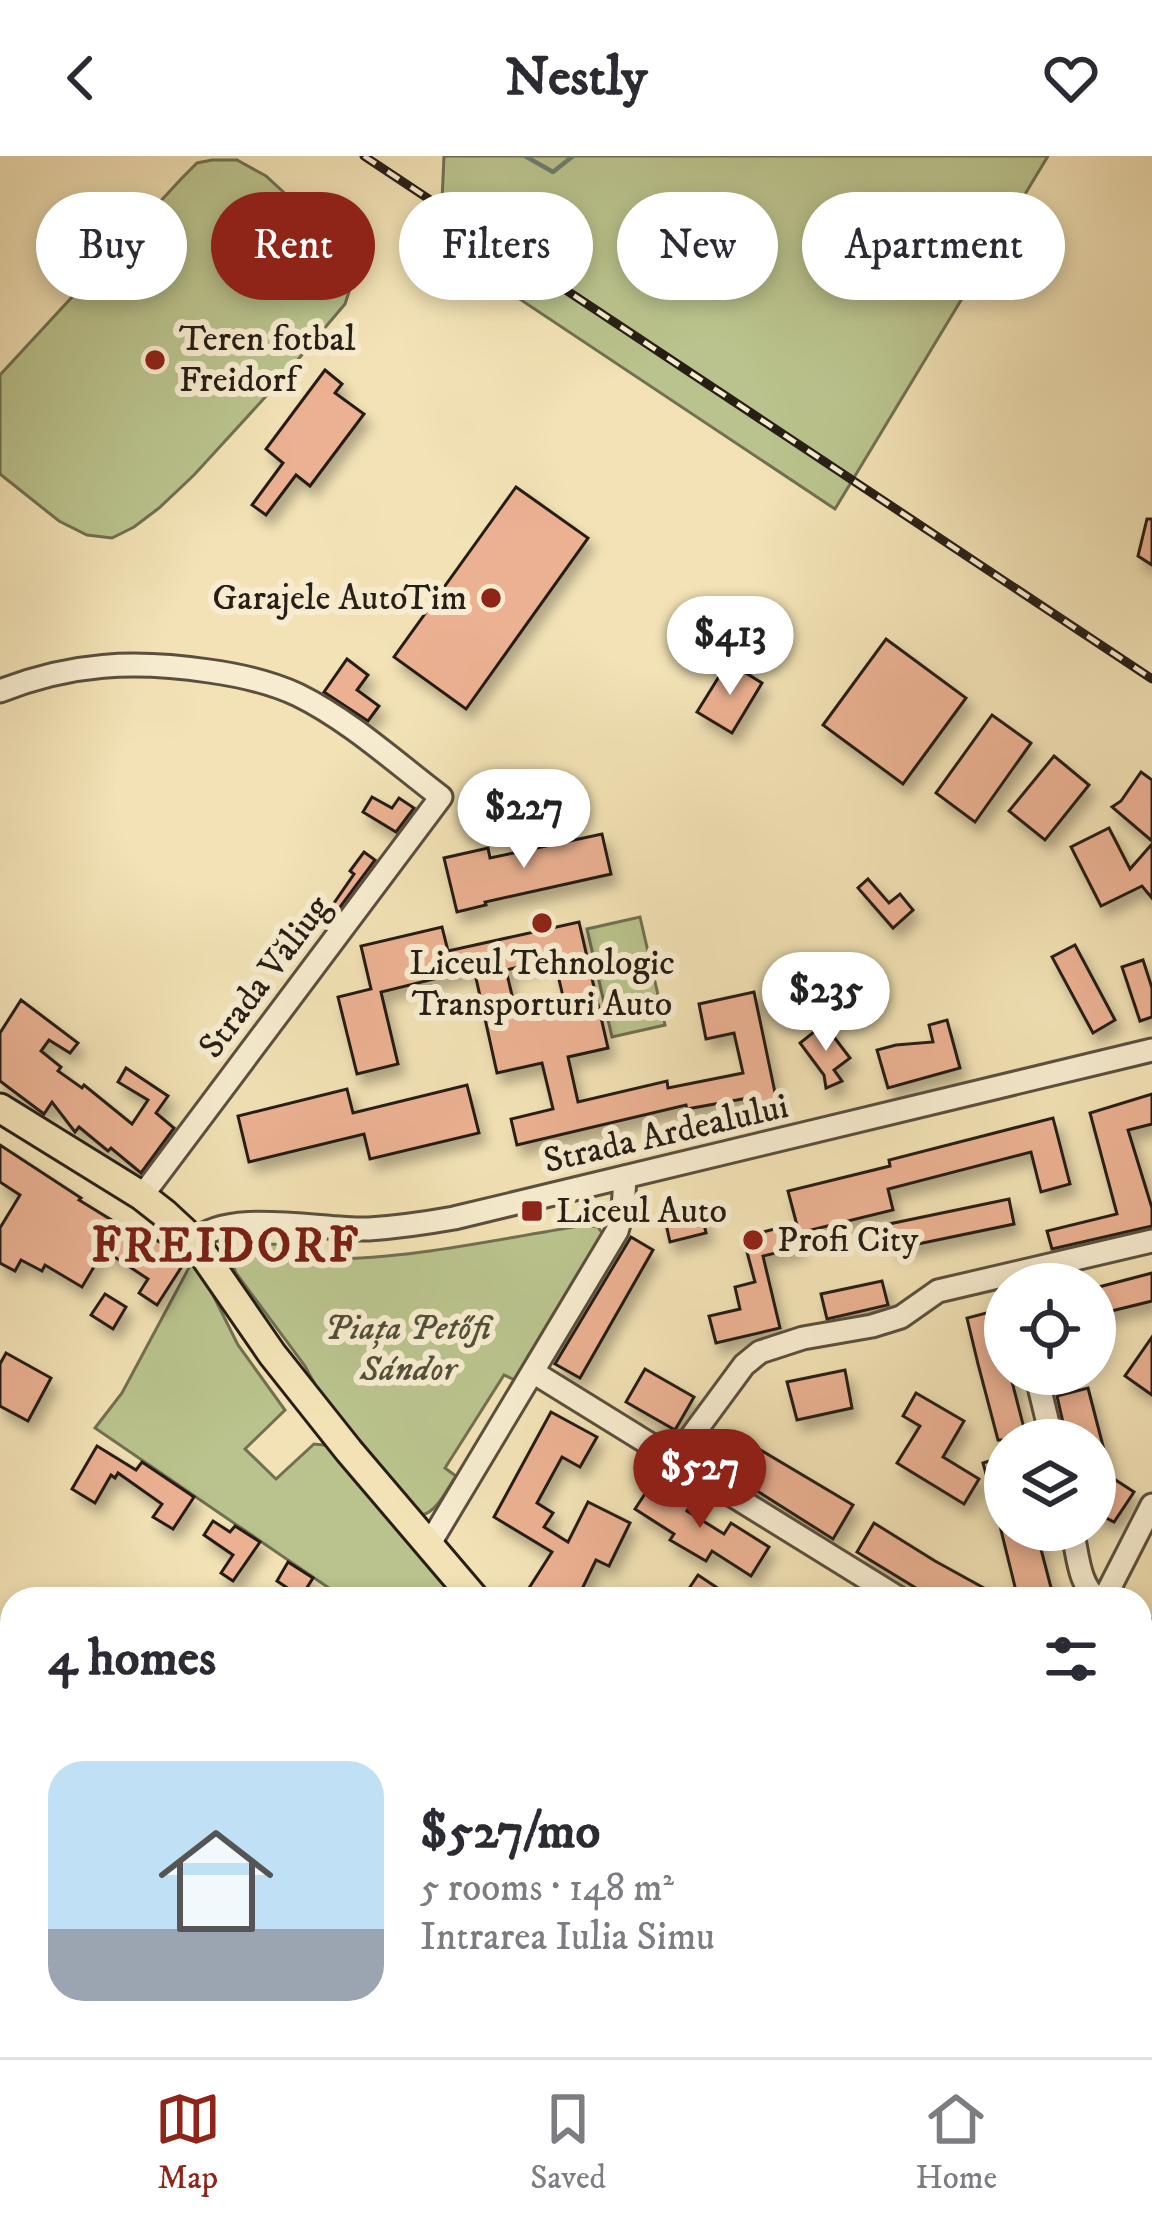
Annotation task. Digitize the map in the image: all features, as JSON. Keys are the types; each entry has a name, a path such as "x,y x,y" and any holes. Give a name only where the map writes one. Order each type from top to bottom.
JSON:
{"main road":[{"path":"0,1108 142,1196 194,1241 272,1354 465,1587"}],"street":[{"name":"Strada Văliug","path":"0,691 52,673 131,664 160,664 262,682 327,712 441,797 142,1196"},
{"name":"Strada Ardealului","path":"194,1241 229,1225 366,1229 454,1218 1152,1050"},
{"path":"430,1543 617,1231 626,1177"},
{"path":"1070,1263 1152,1241"},
{"path":"674,1460 744,1366 760,1352 803,1338 872,1326 901,1317 938,1291 984,1283"},
{"path":"532,1372 880,1587"},
{"path":"1108,1587 1152,1505"},
{"path":"1077,1551 1086,1587"}],"green space":[{"path":"444,156 1048,156 1026,192 802,192 802,300 961,300 835,509 521,300 593,300 593,192 442,192"},
{"name":"Teren fotbal Freidorf","path":"237,160 283,192 211,192 211,300 346,300 279,382 159,508 112,538 87,535 59,521 0,474 0,375 69,300 187,300 187,192 169,192 197,163"},
{"path":"640,917 665,1025 612,1037 587,929"},
{"name":"Piața Petőfi Sándor","path":"598,1227 604,1236 515,1380 504,1375 445,1468 456,1476 437,1505 422,1515 320,1394 233,1265 240,1250 261,1244 317,1245 324,1259 355,1258"},
{"path":"192,1262 238,1345 285,1410 245,1449 276,1479 314,1444 334,1446 446,1587 327,1587 95,1428 122,1393"}],"building":[{"path":"325,370 342,384 335,393 364,414 310,486 296,475 266,515 252,505 283,463 266,449"},
{"name":"Garajele AutoTim","path":"516,487 588,538 466,709 394,657"},
{"path":"1147,519 1152,519 1152,565 1138,556"},
{"path":"886,639 966,698 903,784 823,725"},
{"path":"347,659 368,675 357,690 379,706 368,721 324,692"},
{"path":"728,662 762,683 732,733 697,712"},
{"path":"992,715 1031,743 975,822 936,793"},
{"path":"1054,756 1089,785 1045,840 1009,811"},
{"path":"1141,772 1152,780 1152,841 1112,807"},
{"path":"372,797 392,808 399,798 414,808 396,832 363,812"},
{"path":"1109,828 1130,869 1152,844 1152,898 1142,886 1101,906 1071,847"},
{"path":"602,834 611,874 457,912 444,858 488,848 490,858"},
{"path":"364,852 375,860 326,926 321,922"},
{"path":"868,879 889,903 900,894 913,910 893,928 858,888"},
{"path":"579,922 608,1048 568,1057 578,1102 667,1081 668,1088 743,1073 734,1033 706,1039 699,1004 754,992 778,1107 751,1112 748,1098 687,1109 686,1105 517,1145 511,1119 553,1109 542,1063 497,1073 474,969 381,992 398,1064 357,1074 338,997 371,989 361,946 442,927 448,951","holes":["554,958 565,1005 517,1016 506,970"]},
{"path":"1075,945 1115,1020 1093,1033 1052,957"},
{"path":"1143,960 1152,988 1152,1017 1140,1021 1122,967"},
{"path":"21,1000 78,1043 70,1053 49,1040 41,1051 61,1067 58,1071 84,1085 132,1124 148,1100 118,1082 126,1068 168,1096 156,1113 174,1128 141,1173 79,1127 75,1132 52,1102 44,1114 0,1081 0,1033"},
{"path":"947,1020 960,1068 888,1088 877,1050 933,1042 929,1025"},
{"path":"824,1024 850,1058 834,1070 842,1081 826,1088 824,1075 800,1043"},
{"path":"467,1085 479,1133 370,1159 364,1134 249,1162 238,1116 347,1089 353,1113"},
{"path":"1152,1094 1152,1124 1128,1130 1152,1208 1152,1226 1052,1249 1047,1231 1117,1214 1090,1113"},
{"path":"1053,1118 1070,1184 1041,1192 1031,1152 888,1189 893,1210 799,1233 788,1191"},
{"path":"0,1145 79,1200 128,1230 131,1224 186,1260 157,1305 139,1293 148,1279 104,1250 82,1287 45,1265 42,1271 21,1260 15,1271 0,1263 0,1228 20,1195 0,1182"},
{"path":"1009,1199 1014,1224 894,1249 889,1224"},
{"path":"700,1207 706,1233 670,1242 664,1215"},
{"path":"794,1224 800,1247 763,1256 780,1328 716,1343 709,1316 740,1309 735,1287 755,1282 743,1237"},
{"path":"631,1237 653,1250 580,1378 555,1364"},
{"path":"1152,1273 1152,1301 1116,1310 1116,1282"},
{"path":"882,1281 888,1305 827,1319 821,1294"},
{"path":"105,1294 126,1307 113,1329 91,1315"},
{"path":"984,1314 984,1387 978,1364 967,1318"},
{"path":"1152,1337 1152,1395 1125,1376"},
{"path":"6,1353 51,1378 28,1421 0,1406 0,1364"},
{"path":"645,1369 694,1397 675,1430 626,1402"},
{"path":"845,1370 852,1408 797,1420 787,1382"},
{"path":"916,1393 964,1421 943,1457 979,1479 964,1504 897,1463 920,1426 903,1416"},
{"path":"986,1395 1015,1395 1022,1419 992,1419"},
{"path":"1090,1395 1096,1419 1062,1419 1057,1396"},
{"path":"551,1412 597,1437 580,1467 562,1457 537,1503 553,1513 544,1527 568,1542 588,1502 630,1523 609,1566 596,1560 583,1587 530,1587 552,1552 494,1517"},
{"path":"732,1433 853,1505 833,1539 713,1463"},
{"path":"97,1446 136,1470 142,1462 194,1497 173,1529 153,1517 162,1504 118,1473 115,1478 111,1475 95,1503 72,1489"},
{"path":"654,1480 691,1504 687,1511 724,1534 731,1523 769,1547 751,1576 712,1551 706,1561 670,1540 674,1534 635,1509"},
{"path":"1116,1480 1134,1492 1116,1519"},
{"path":"213,1521 230,1532 235,1526 260,1542 233,1581 221,1573 233,1555 204,1535"},
{"path":"874,1523 982,1587 914,1587 857,1552"},
{"path":"1006,1551 1041,1551 1051,1587 1015,1587"},
{"path":"288,1562 313,1578 307,1587 286,1587 277,1581"},
{"path":"698,1575 716,1587 690,1587"}],"waterway":[{"path":"525,156 553,172 573,156"}],"railway":[{"path":"364,156 1152,679"}],"place":[{"name":"Teren fotbal Freidorf","path":"155,360"},
{"name":"Garajele AutoTim","path":"491,598"},
{"name":"Liceul Tehnologic Transporturi Auto","path":"542,923"},
{"name":"Liceul Auto","path":"532,1211"},
{"name":"Profi City","path":"753,1240"}],"district":[{"name":"FREIDORF","path":"226,1247"}]}
